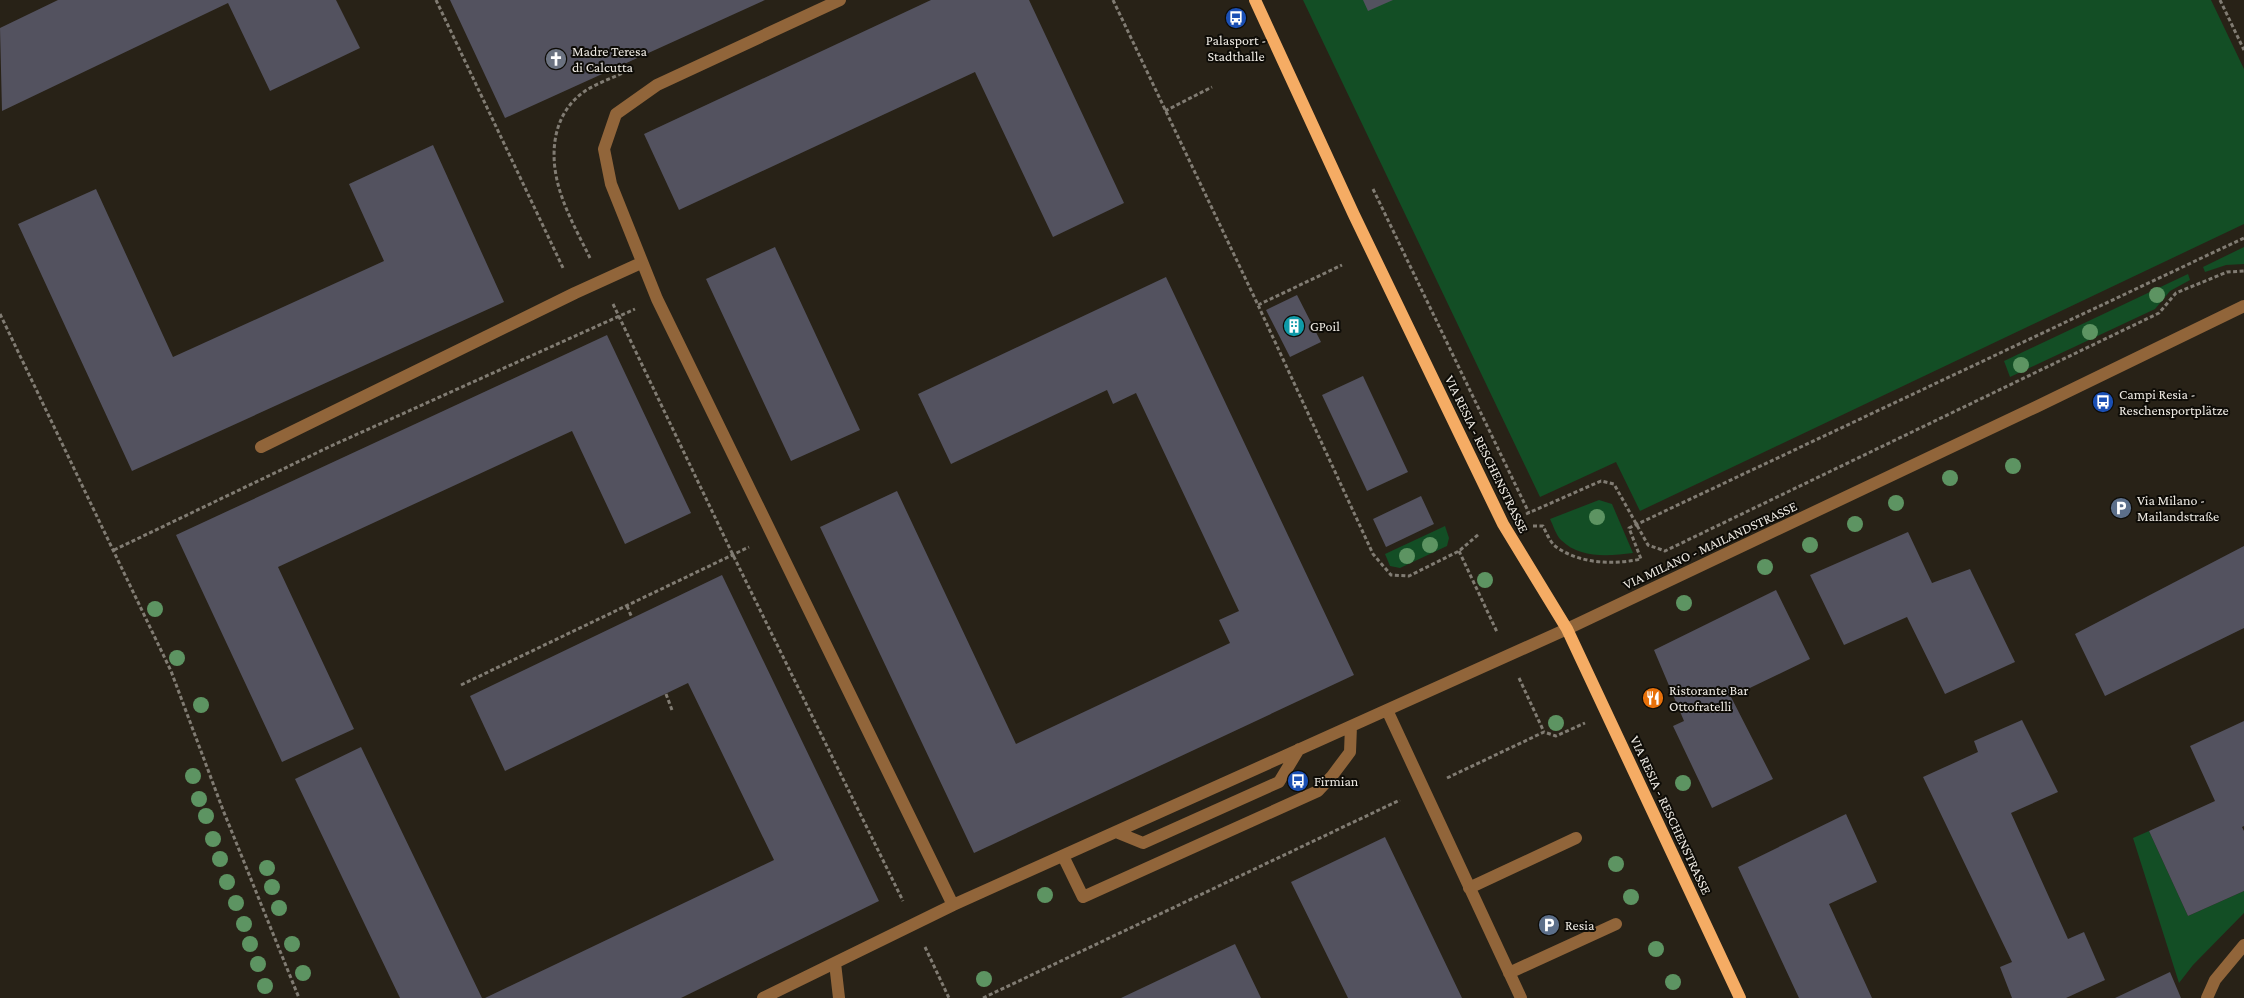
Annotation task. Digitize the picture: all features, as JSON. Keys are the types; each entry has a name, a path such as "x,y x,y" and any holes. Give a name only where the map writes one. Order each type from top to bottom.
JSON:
{"main road":[{"name":"VIA RESIA - RESCHENSTRASSE","path":"1255,0 1354,215 1503,524 1568,629 1740,998"}],"street":[{"path":"840,0 657,85 616,114 604,149 611,184 657,299 953,905"},
{"path":"260,447 575,293 641,263"},
{"name":"VIA MILANO - MAILANDSTRASSE","path":"763,998 953,905 1568,629 2244,306"},
{"path":"1387,710 1521,998"},
{"path":"1063,856 1083,897 1318,791 1350,752 1351,726"},
{"path":"1116,832 1143,843 1279,782 1299,749"},
{"path":"1469,888 1576,838"},
{"path":"1509,973 1616,924"},
{"path":"2207,998 2215,980 2244,945"},
{"path":"835,963 839,998"}],"path":[{"path":"436,0 575,293"},
{"path":"1113,0 1258,305 1373,554"},
{"path":"2220,0 2244,50"},
{"path":"1165,112 1212,87"},
{"path":"1371,185 1529,513"},
{"path":"1503,524 1543,526 1554,546 1586,561 1623,563 1641,559 1629,528 2244,238"},
{"path":"1258,305 1342,265"},
{"path":"1648,545 1664,551 2159,313 2176,293 2226,272 2244,271"},
{"path":"114,550 331,446 657,299"},
{"path":"0,314 171,671 223,810 299,998"},
{"path":"461,685 773,536"},
{"path":"627,606 632,618"},
{"path":"666,694 672,710"},
{"path":"983,998 1544,732 1556,736 1606,714"}],"green space":[{"path":"1303,0 2211,0 2244,69 2244,224 1640,511 1616,462 1540,497"},
{"path":"2244,247 2244,264 2226,265 2205,272 2203,267"},
{"path":"2188,274 2190,280 2170,291 2155,309 2010,377 2004,361"},
{"path":"1599,500 1612,504 1633,553 1595,555 1577,550 1561,540 1550,519"},
{"path":"1445,526 1449,538 1447,546 1400,568 1390,566 1385,554"},
{"path":"2149,831 2188,916 2244,891 2244,913 2193,965 2179,983 2133,838"}],"building":[{"path":"58,0 336,0 360,48 270,91 228,3 2,111 0,28"},
{"name":"Madre Teresa di Calcutta","path":"450,0 765,0 505,118"},
{"path":"931,0 1029,0 1124,203 1053,237 975,72 679,210 644,134"},
{"path":"1363,0 1393,0 1368,11"},
{"path":"433,145 504,302 132,471 18,224 96,189 173,357 384,261 349,184"},
{"path":"775,247 860,430 791,461 706,279"},
{"path":"1166,277 1354,675 974,853 820,527 897,491 1016,744 1230,643 1219,620 1239,611 1136,393 1113,404 1107,390 951,464 918,394"},
{"name":"GPoil","path":"1297,295 1321,342 1290,357 1266,310"},
{"path":"607,335 691,513 625,544 572,431 278,567 354,729 282,762 176,535"},
{"path":"1363,376 1408,472 1367,491 1322,395"},
{"path":"1421,496 1434,524 1386,547 1373,519"},
{"path":"1908,532 1932,583 1970,569 2015,662 1945,694 1907,617 1844,645 1810,575"},
{"path":"2244,546 2244,628 2105,696 2075,634"},
{"path":"722,575 879,901 681,998 485,998 774,860 688,683 505,771 470,696"},
{"path":"1776,590 1810,659 1731,697 1773,779 1712,808 1673,726 1684,721 1654,650"},
{"path":"2022,720 2058,792 2011,813 2068,939 2084,932 2105,980 2066,998 2012,998 2000,967 2012,962 1923,777 1978,752 1974,741"},
{"path":"2244,721 2244,826 2242,827 2244,831 2244,891 2188,916 2149,831 2215,801 2190,746"},
{"path":"361,747 482,998 400,998 295,779"},
{"path":"1846,814 1877,882 1829,904 1872,998 1799,998 1738,867"},
{"path":"1385,837 1462,998 1348,998 1291,882"},
{"path":"1235,944 1261,998 1121,998"},
{"path":"2170,972 2181,998 2115,998"}],"place":[{"name":"Palasport - Stadthalle","path":"1236,18"},
{"name":"Madre Teresa di Calcutta","path":"556,59"},
{"name":"GPoil","path":"1294,326"},
{"name":"Campi Resia - Reschensportplätze","path":"2103,402"},
{"name":"Via Milano - Mailandstraße","path":"2121,508"},
{"name":"Ristorante Bar Ottofratelli","path":"1653,698"},
{"name":"Firmian","path":"1298,781"},
{"name":"Resia","path":"1549,925"}]}
